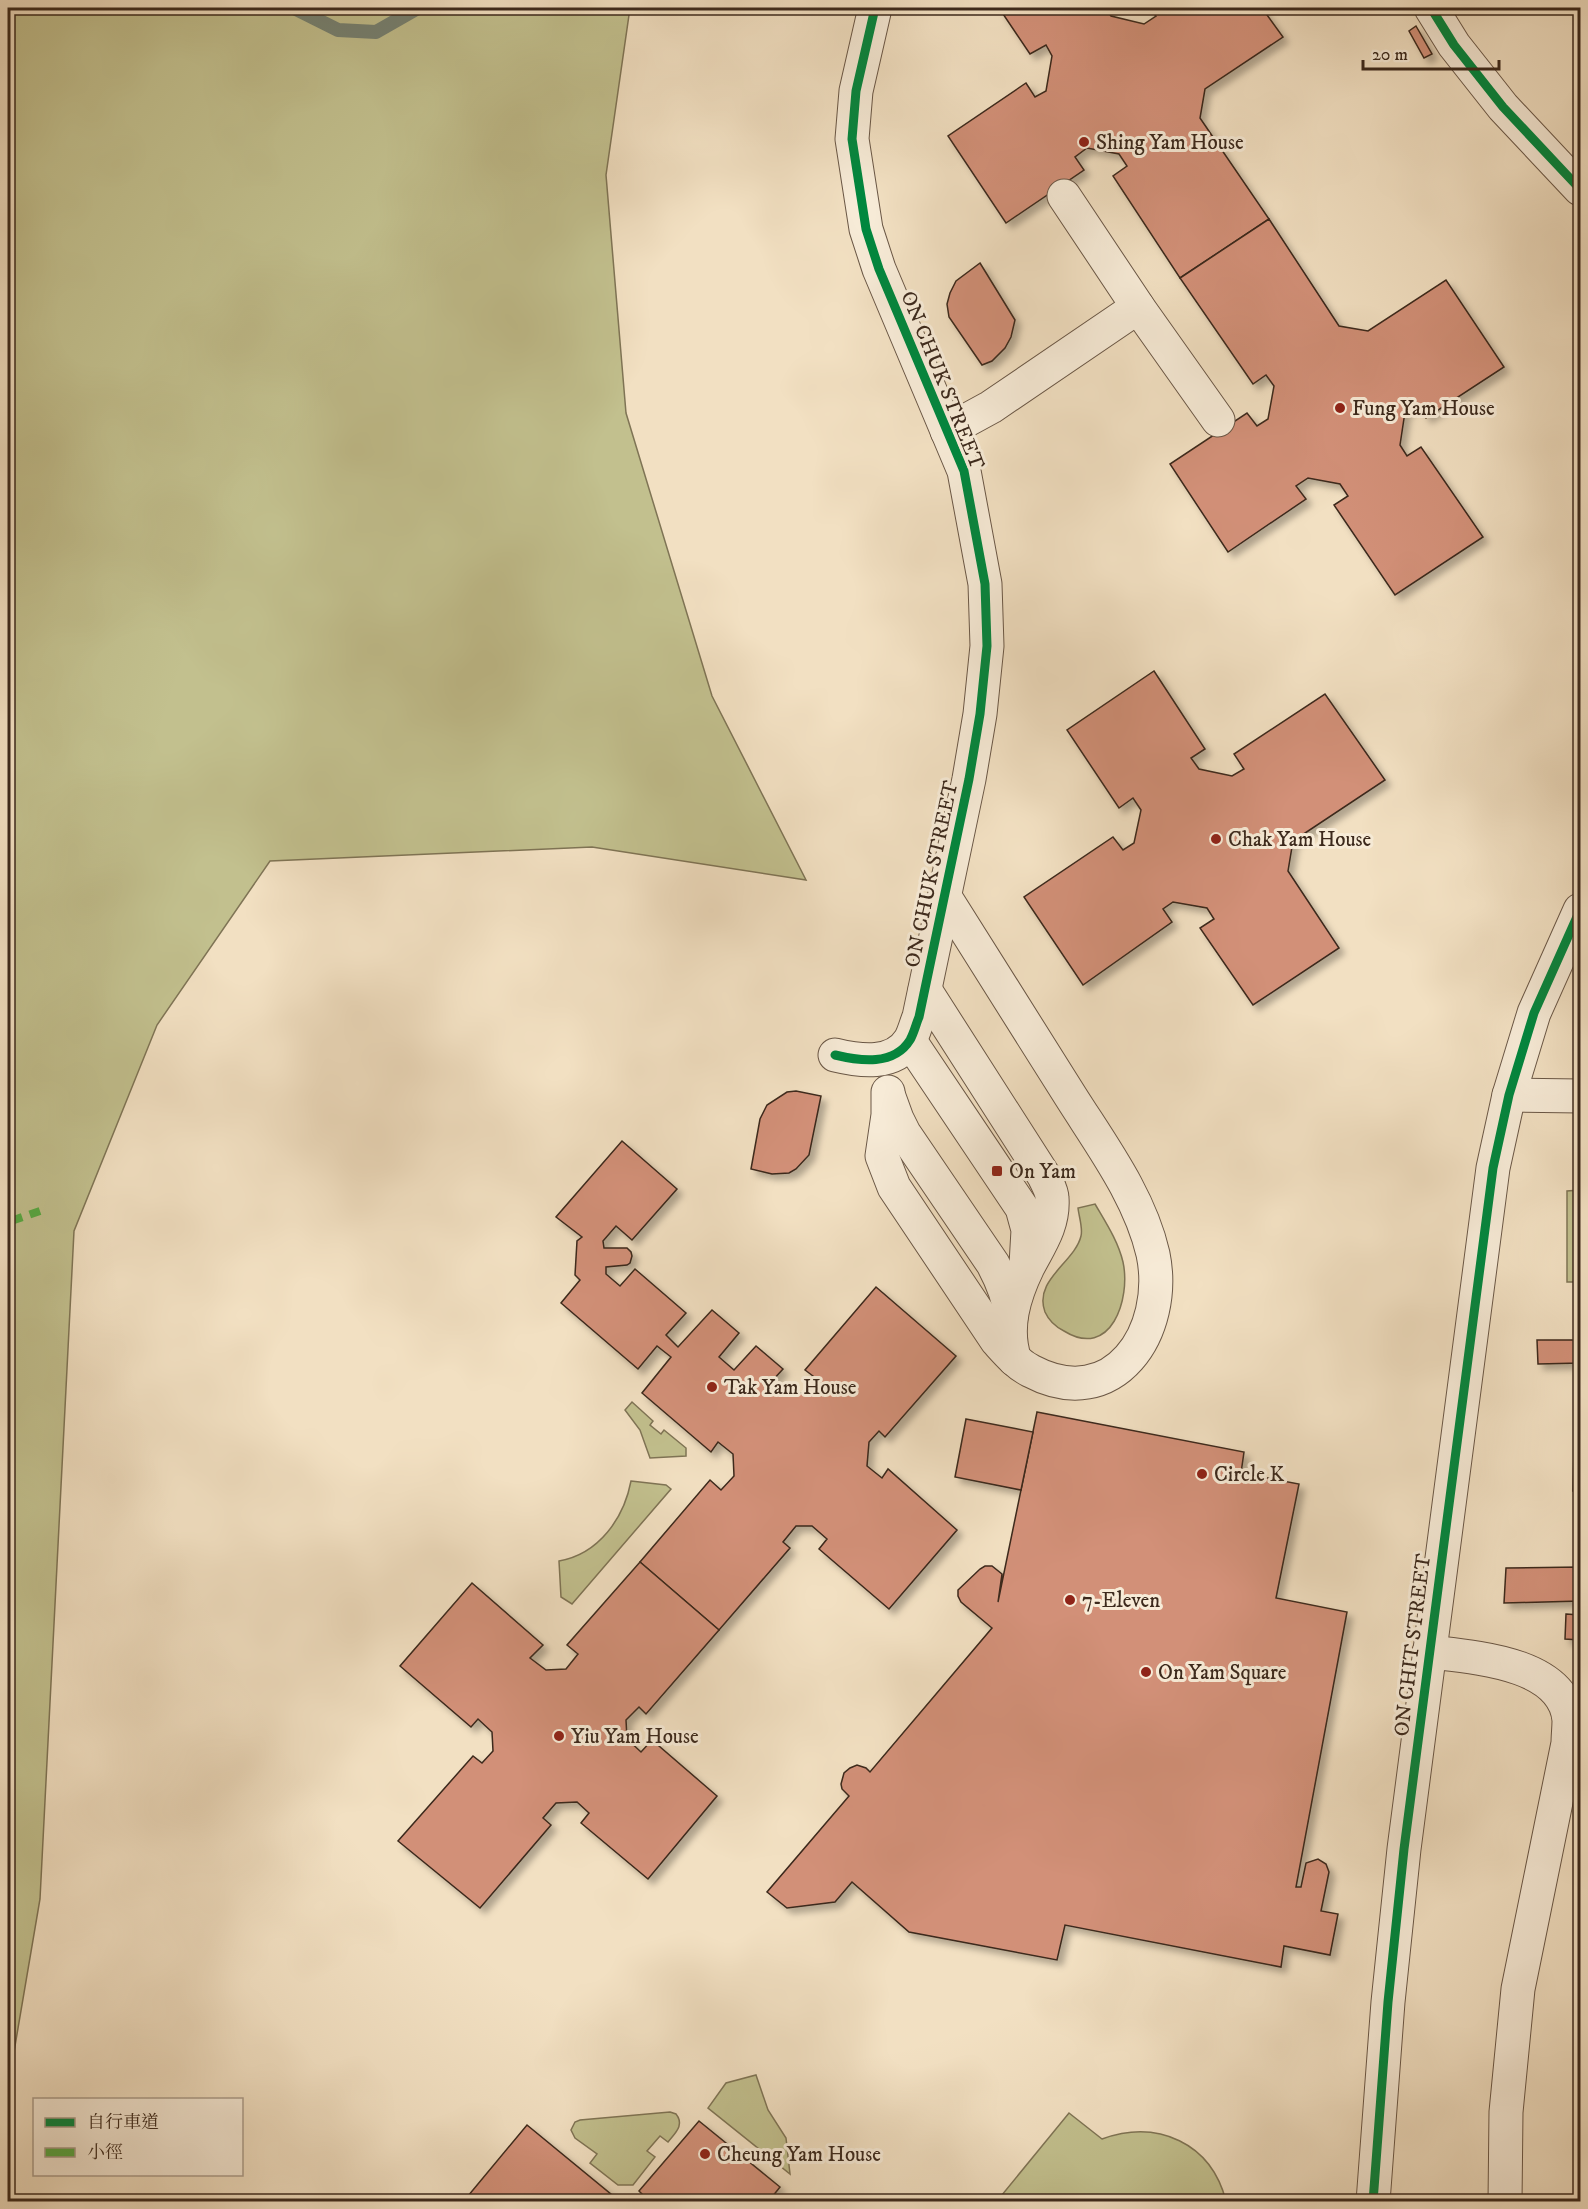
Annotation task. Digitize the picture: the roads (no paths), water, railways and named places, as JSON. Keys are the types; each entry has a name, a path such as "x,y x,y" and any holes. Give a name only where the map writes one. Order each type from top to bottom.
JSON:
{"street":[{"name":"ON CHUK STREET","path":"875,8 856,91 852,139 866,229 879,268 964,471 985,584 987,646 980,714 926,990 910,1041"},
{"path":"1431,8 1454,45 1503,107 1581,189"},
{"path":"1064,196 1138,307 1218,420"},
{"path":"947,431 991,407 1138,307"},
{"path":"888,1092 888,1115 882,1156 894,1187 984,1325 1015,1360 1030,1371 1049,1378 1072,1384 1095,1382 1114,1372 1132,1355 1145,1337 1154,1311 1156,1286 1153,1257 1147,1233 1119,1174 945,897"},
{"name":"ON CHIT STREET","path":"1373,2202 1396,1926 1429,1652 1493,1168 1509,1095 1534,1013 1581,910"},
{"path":"926,990 1044,1176 1052,1195 1052,1217 1044,1239 1022,1281"},
{"path":"835,1054 882,1060 896,1053 910,1041 1022,1208 1028,1239 1026,1266 1009,1334 1015,1360"},
{"path":"882,1060 891,1105 904,1133 993,1264 1006,1292 1011,1320"},
{"path":"1509,1095 1581,1096"},
{"path":"1429,1652 1474,1657 1511,1665 1532,1674 1548,1683 1562,1700 1569,1719 1568,1743 1518,1989 1506,2112 1505,2202"}],"waterway":[{"path":"294,8 338,30 376,32 418,8"}],"place":[{"name":"Shing Yam House","path":"1084,142"},
{"name":"Fung Yam House","path":"1340,408"},
{"name":"Chak Yam House","path":"1216,839"},
{"name":"On Yam","path":"997,1171"},
{"name":"Tak Yam House","path":"712,1387"},
{"name":"Circle K","path":"1202,1474"},
{"name":"7-Eleven","path":"1070,1600"},
{"name":"On Yam Square","path":"1146,1672"},
{"name":"Yiu Yam House","path":"559,1736"},
{"name":"Cheung Yam House","path":"705,2154"}]}
